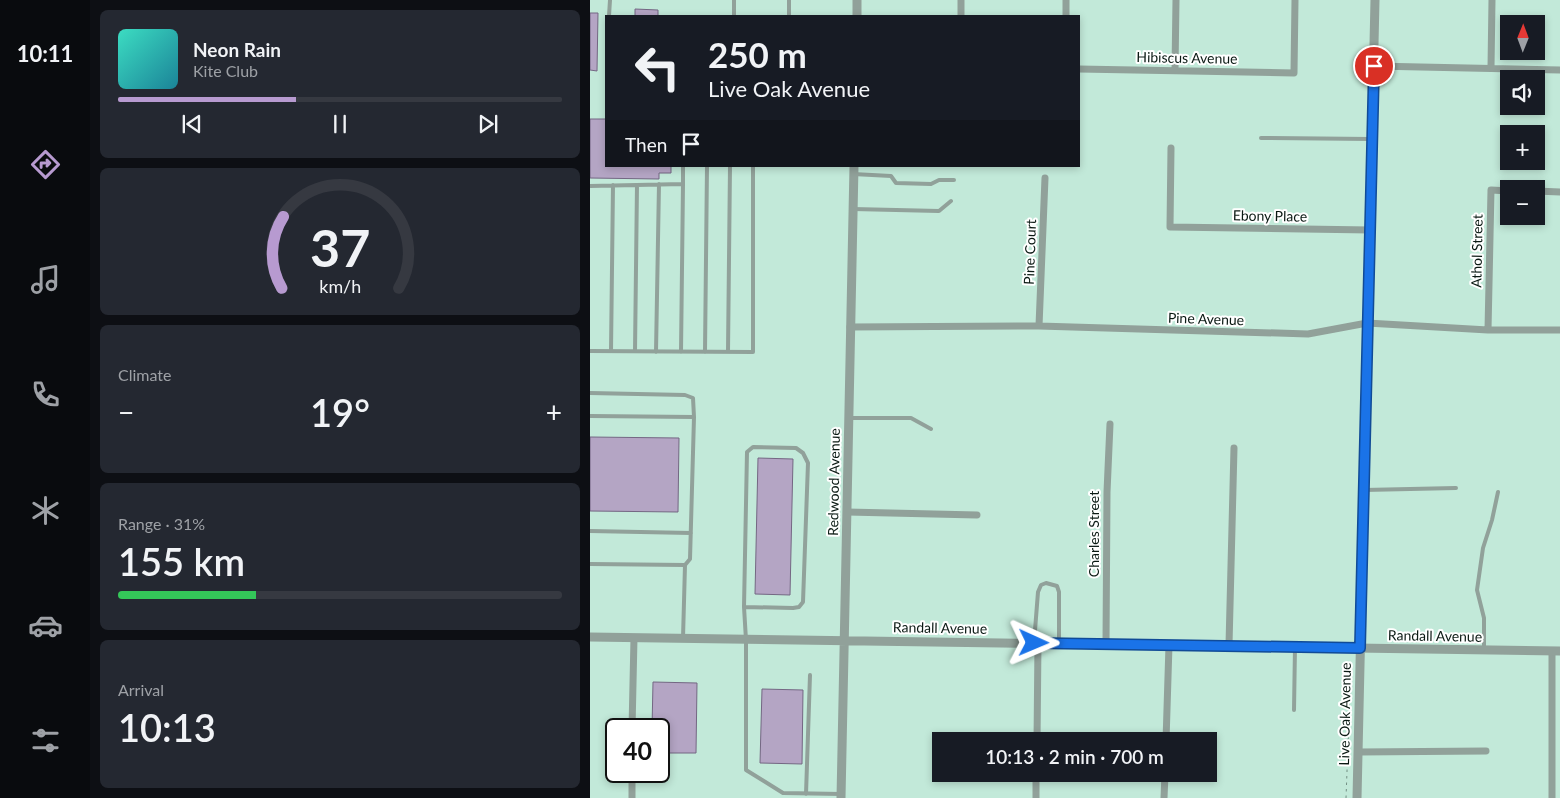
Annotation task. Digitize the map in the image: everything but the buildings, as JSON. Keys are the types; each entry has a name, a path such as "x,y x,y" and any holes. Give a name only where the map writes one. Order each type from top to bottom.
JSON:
{"street":[{"path":"856,15 857,0"},
{"path":"961,0 961,15"},
{"path":"1066,0 1066,15"},
{"path":"1175,70 1176,0"},
{"name":"Hibiscus Avenue","path":"1080,69 1294,73 1295,0"},
{"name":"Live Oak Avenue","path":"1357,798 1375,0"},
{"path":"1491,68 1492,0"},
{"path":"1374,66 1560,70"},
{"name":"Ebony Place","path":"1171,148 1170,226 1370,230"},
{"name":"Redwood Avenue","path":"841,796 854,170"},
{"name":"Pine Court","path":"1040,326 1045,178"},
{"name":"Athol Street","path":"1488,330 1491,190 1500,190"},
{"path":"1545,191 1560,192"},
{"name":"Pine Avenue","path":"850,328 1040,326 1308,334 1368,323 1488,330 1560,330"},
{"name":"Charles Street","path":"1106,644 1107,492 1110,424"},
{"path":"1229,646 1234,448"},
{"path":"847,512 977,515"},
{"name":"Randall Avenue","path":"590,637 1556,651"},
{"path":"632,718 634,638"},
{"path":"1036,643 1037,732"},
{"path":"1166,732 1169,645"},
{"path":"1552,798 1556,651"},
{"path":"1359,752 1486,751"},
{"path":"1036,782 1036,798"},
{"path":"1164,798 1165,782"},
{"path":"632,783 632,798"}],"lane":[{"path":"609,15 610,0"},
{"path":"734,0 734,15"},
{"path":"789,0 789,15"},
{"path":"1261,138 1372,139"},
{"path":"681,352 683,167"},
{"path":"705,352 707,167"},
{"path":"728,352 730,167"},
{"path":"590,351 753,352 754,167"},
{"path":"854,170 891,176 896,183 931,184 939,180 954,180"},
{"path":"656,352 659,184"},
{"path":"590,186 682,184"},
{"path":"612,351 613,185"},
{"path":"635,351 637,185"},
{"path":"853,209 938,211 951,201"},
{"path":"590,393 685,395 693,398 690,559 685,565 683,638"},
{"path":"590,416 694,418"},
{"path":"849,418 911,418 931,429"},
{"path":"744,607 793,608 803,602 808,462 803,453 796,448 753,447 747,452 744,607 746,640 746,770 783,793 841,796"},
{"path":"1364,490 1456,488"},
{"path":"1484,650 1484,618 1477,590 1483,548 1498,492"},
{"path":"590,531 691,533"},
{"path":"590,564 685,565"},
{"path":"1036,643 1038,592 1041,585 1046,583 1057,586 1059,592 1060,643"},
{"path":"1294,710 1295,647"},
{"path":"806,794 810,675"}],"path":[{"path":"1346,798 1350,693"}],"route":[{"path":"1034,643 1360,648 1374,66"}]}
